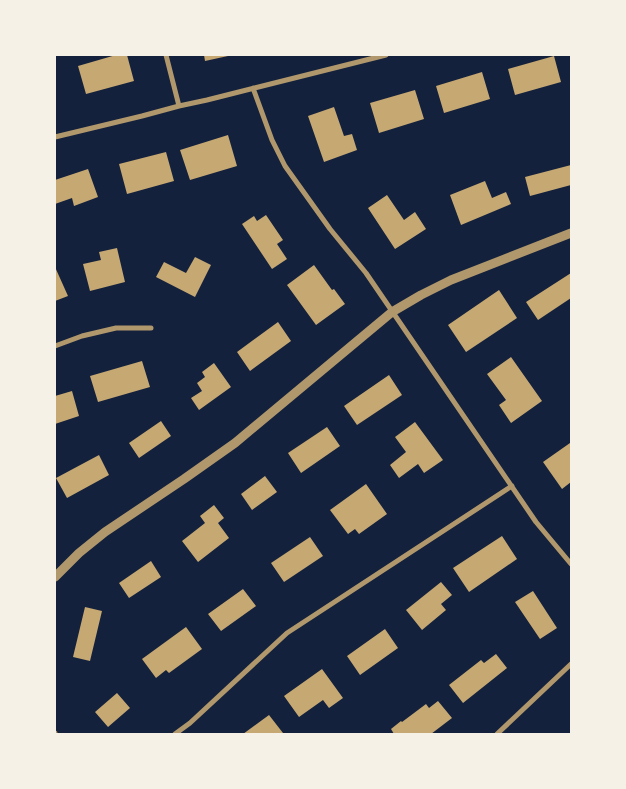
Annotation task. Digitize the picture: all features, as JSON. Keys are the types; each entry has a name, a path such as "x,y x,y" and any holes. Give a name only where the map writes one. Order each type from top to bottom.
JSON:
{"street":[{"path":"166,55 179,106"},
{"path":"55,137 386,55"},
{"path":"253,88 272,140 285,166 366,274 536,522 571,564"},
{"path":"55,577 78,553 105,532 234,443 392,312 451,280 571,233"},
{"path":"55,346 82,336 116,328 151,328"},
{"path":"175,734 190,723 287,633 512,486"},
{"path":"498,734 571,664"}],"building":[{"path":"116,55 127,55 134,81 86,94 78,66"},
{"path":"204,55 228,55 228,56 205,61"},
{"path":"554,56 561,82 515,95 508,69"},
{"path":"482,72 490,99 444,113 436,86"},
{"path":"415,90 424,119 379,133 370,103"},
{"path":"334,107 344,136 352,134 357,150 324,162 308,116"},
{"path":"228,135 237,166 190,180 180,150"},
{"path":"166,152 174,181 127,194 119,164"},
{"path":"571,165 571,185 530,196 525,177"},
{"path":"88,169 98,197 74,206 72,198 55,204 55,180"},
{"path":"485,181 492,198 506,192 511,204 461,225 450,195"},
{"path":"387,195 404,220 415,212 426,229 395,249 368,208"},
{"path":"266,215 283,240 277,244 287,259 272,269 242,224 254,216 257,221"},
{"path":"117,248 125,282 90,291 83,264 101,260 99,252"},
{"path":"195,257 211,265 195,297 156,277 164,262 186,273"},
{"path":"314,265 345,304 316,325 287,285"},
{"path":"55,267 68,296 55,301"},
{"path":"571,273 571,298 538,320 526,302"},
{"path":"499,290 517,318 466,352 448,325"},
{"path":"278,322 291,341 250,371 237,352"},
{"path":"511,357 542,401 511,423 499,405 506,400 487,374"},
{"path":"142,361 150,387 98,402 90,376"},
{"path":"214,363 231,387 199,410 191,398 202,391 197,383 205,377 202,372"},
{"path":"389,375 402,395 357,425 344,406"},
{"path":"72,391 79,416 55,424 55,396"},
{"path":"161,421 171,436 139,458 129,443"},
{"path":"415,422 443,460 424,473 418,464 399,478 390,465 406,452 395,437"},
{"path":"327,427 340,446 301,473 288,453"},
{"path":"570,443 571,482 562,489 543,462"},
{"path":"99,455 109,475 67,498 56,478"},
{"path":"265,476 277,492 252,510 241,494"},
{"path":"366,484 387,514 359,534 355,529 348,534 330,510"},
{"path":"214,505 224,518 218,523 229,538 198,562 182,541 205,523 200,516"},
{"path":"502,536 517,559 469,592 453,568"},
{"path":"310,537 323,556 284,582 271,563"},
{"path":"151,561 161,577 129,598 119,583"},
{"path":"441,582 452,595 441,604 446,610 422,630 406,610"},
{"path":"243,589 256,606 221,631 208,614"},
{"path":"533,591 557,628 540,639 515,602"},
{"path":"85,607 102,611 90,661 73,657"},
{"path":"186,627 202,649 169,673 166,670 156,678 142,659"},
{"path":"385,629 398,648 360,675 347,656"},
{"path":"496,654 507,668 463,703 449,685 481,660 484,663"},
{"path":"322,669 343,698 329,708 323,700 299,717 284,696"},
{"path":"117,693 130,708 108,727 95,712"},
{"path":"438,701 452,718 431,734 394,734 391,729 401,721 426,704 429,708"},
{"path":"269,715 283,733 243,734"}]}
